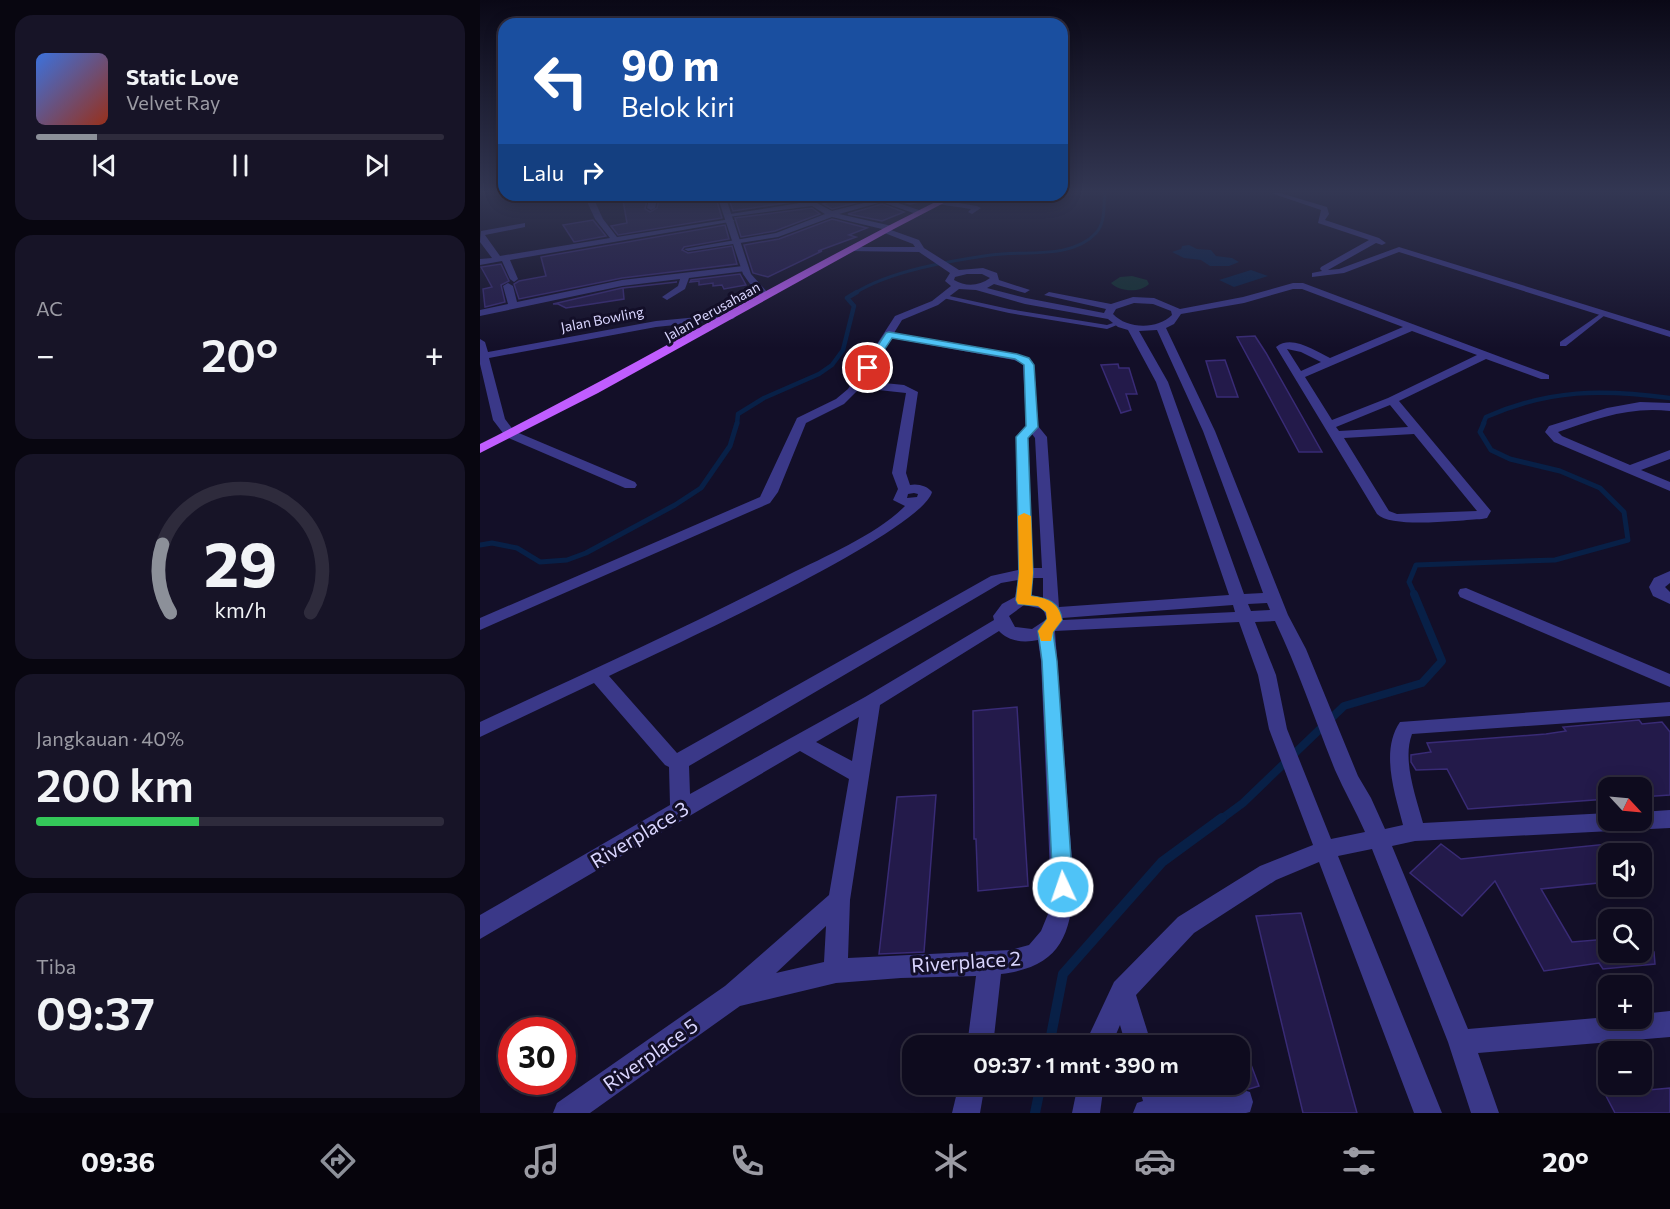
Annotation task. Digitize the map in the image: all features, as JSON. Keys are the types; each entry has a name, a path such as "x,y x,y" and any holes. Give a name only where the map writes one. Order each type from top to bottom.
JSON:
{"main road":[{"name":"Jalan Perusahaan","path":"480,449 730,317 858,245"}],"street":[{"path":"487,245 501,260 511,283 513,306"},
{"path":"480,262 587,245"},
{"path":"688,249 713,245"},
{"path":"738,245 743,269 752,285 766,296"},
{"path":"920,245 921,250"},
{"path":"1389,245 1670,334"},
{"path":"955,271 949,281 957,286 975,287 1058,307 1111,312 1127,301 1148,300 1167,304 1177,312 1244,300 1299,286 1315,274 1365,246 1387,254"},
{"path":"850,249 921,250 955,271 983,271 994,275 994,281"},
{"path":"1315,274 1341,271 1399,249"},
{"path":"480,313 622,283 743,269"},
{"path":"667,297 682,287 685,275"},
{"path":"975,287 994,281 1111,312 1126,325 1162,382 1211,528 1267,675 1278,729 1428,1113"},
{"path":"480,624 765,500 771,492 798,424 836,404 854,391 900,316 945,297 957,286"},
{"path":"1299,286 1545,377"},
{"path":"502,308 507,322"},
{"path":"1126,325 1160,326 1174,320 1177,312"},
{"name":"Jalan Bowling","path":"482,357 656,324 730,317"},
{"path":"1160,326 1209,431 1280,615 1297,649 1349,779 1364,804 1461,1042 1485,1113"},
{"path":"1300,375 1412,327"},
{"path":"889,335 1025,360 1029,365 1032,427 1022,437 1026,573 1023,600"},
{"path":"480,342 499,420 510,434 630,485"},
{"path":"1328,362 1293,345 1283,345 1281,349 1300,375 1388,516 1396,518 1482,515 1484,511 1392,400"},
{"path":"1334,430 1485,355"},
{"path":"480,730 737,608 848,550 901,518 911,496 900,473 912,392 904,388 857,384"},
{"path":"480,398 493,394"},
{"path":"1670,407 1656,404 1629,405 1552,430 1558,439 1632,469 1670,488"},
{"name":"Riverplace 2","path":"836,971 990,963 1029,957 1038,952 1052,935 1062,904 1063,887 1050,673 1050,573 1041,437 1032,427"},
{"path":"1334,430 1417,430"},
{"path":"1632,469 1670,454"},
{"path":"598,675 672,760 679,762 996,579 1026,573 1050,573"},
{"path":"1670,576 1660,582 1657,587 1659,592 1670,598"},
{"path":"1466,593 1670,681"},
{"path":"1243,609 1274,597"},
{"path":"1050,619 1042,602 1023,600 1009,606 1001,616 1002,622 1011,632 1019,635 1037,634 1050,619 1243,609 1280,615"},
{"name":"Riverplace 3","path":"480,928 680,809 871,702 1002,622"},
{"path":"836,971 839,900 871,702"},
{"path":"1415,832 1408,806 1400,749 1401,734 1407,727 1670,709"},
{"path":"800,742 859,775"},
{"path":"679,762 680,809"},
{"path":"1102,1035 1123,991 1186,925 1268,873 1326,849 1415,832 1670,819"},
{"name":"Riverplace 5","path":"567,1113 734,995 839,900"},
{"path":"981,1035 990,963"},
{"name":"Riverplace 5","path":"734,995 836,971"},
{"path":"1123,991 1136,1035"},
{"path":"1461,1042 1670,1024"},
{"path":"966,1113 970,1095"},
{"path":"1086,1113 1089,1095"},
{"path":"1152,1095 1153,1112 1240,1102"}],"lane":[{"path":"945,297 1107,327 1126,325"},
{"path":"1047,317 1058,307"},
{"path":"1563,344 1603,314"}],"green space":[{"path":"1132,276 1147,280 1149,284 1141,289 1130,290 1119,288 1111,283 1120,277"}],"water":[{"path":"1189,245 1197,249 1211,250 1216,256 1232,258 1239,262 1229,266 1210,266 1201,260 1184,258 1172,252"},
{"path":"1251,270 1268,276 1234,287 1219,280"}],"building":[{"path":"610,245 696,245 684,247 682,250 688,253 732,246 737,264 622,278 519,299 514,284 546,276 541,257"},
{"path":"744,245 834,245 768,277 753,273"},
{"path":"501,264 509,281 501,285 505,302 485,307 483,289 492,287 481,267"},
{"path":"740,274 746,285 724,289 722,285 713,286 713,283 699,285 699,281 690,282 691,280"},
{"path":"677,282 623,288 624,299 566,308 553,304 622,288"},
{"path":"1255,336 1322,452 1299,452 1237,337"},
{"path":"1225,360 1238,397 1217,397 1206,361"},
{"path":"1118,364 1119,368 1129,368 1137,394 1126,394 1131,410 1121,413 1101,365"},
{"path":"1017,707 1028,886 978,891 976,839 974,839 973,711"},
{"path":"1639,720 1642,724 1662,722 1670,732 1670,795 1652,796 1652,777 1598,777 1598,800 1468,809 1447,769 1416,770 1411,762 1411,755 1431,752 1427,743 1566,731 1563,727"},
{"path":"936,795 924,952 879,954 897,797"},
{"path":"1441,844 1461,859 1598,845 1598,883 1541,889 1572,942 1598,940 1599,963 1544,971 1495,881 1462,916 1410,873"},
{"path":"1301,913 1357,1113 1303,1113 1256,916"},
{"path":"1652,952 1654,952 1655,964 1603,969 1599,963 1652,963"},
{"path":"1250,1062 1259,1086 1250,1089"},
{"path":"1670,1088 1670,1113 1615,1113 1606,1095 1652,1095 1652,1090"}],"waterway":[{"path":"855,293 869,285 902,273 939,264 991,255 1060,251 1078,245"},
{"path":"737,424 738,414 764,398 819,374 832,365 843,350 854,306 847,298 857,292"},
{"path":"1483,424 1486,417 1509,408 1554,396 1622,393 1670,398"},
{"path":"480,545 492,543 517,548 540,562 567,560 586,553 675,505 701,488 730,446 737,423"},
{"path":"1415,595 1409,582 1416,565 1555,560 1628,540 1624,512 1600,488 1560,471 1510,459 1491,450 1480,432 1484,423"},
{"path":"1220,820 1243,803 1344,706 1422,683 1442,661 1414,594"},
{"path":"1051,1035 1063,974 1162,862 1222,818"},
{"path":"1035,1113 1039,1095"}],"slow traffic":[{"path":"1024,516 1026,573 1023,600 1042,602 1053,610 1055,620 1045,631 1046,637"}],"route":[{"path":"868,368 889,335 983,350 1022,358 1028,362 1032,427 1022,437 1026,573 1023,600 1042,602 1050,606 1055,620 1045,631 1050,661 1063,887"}]}
